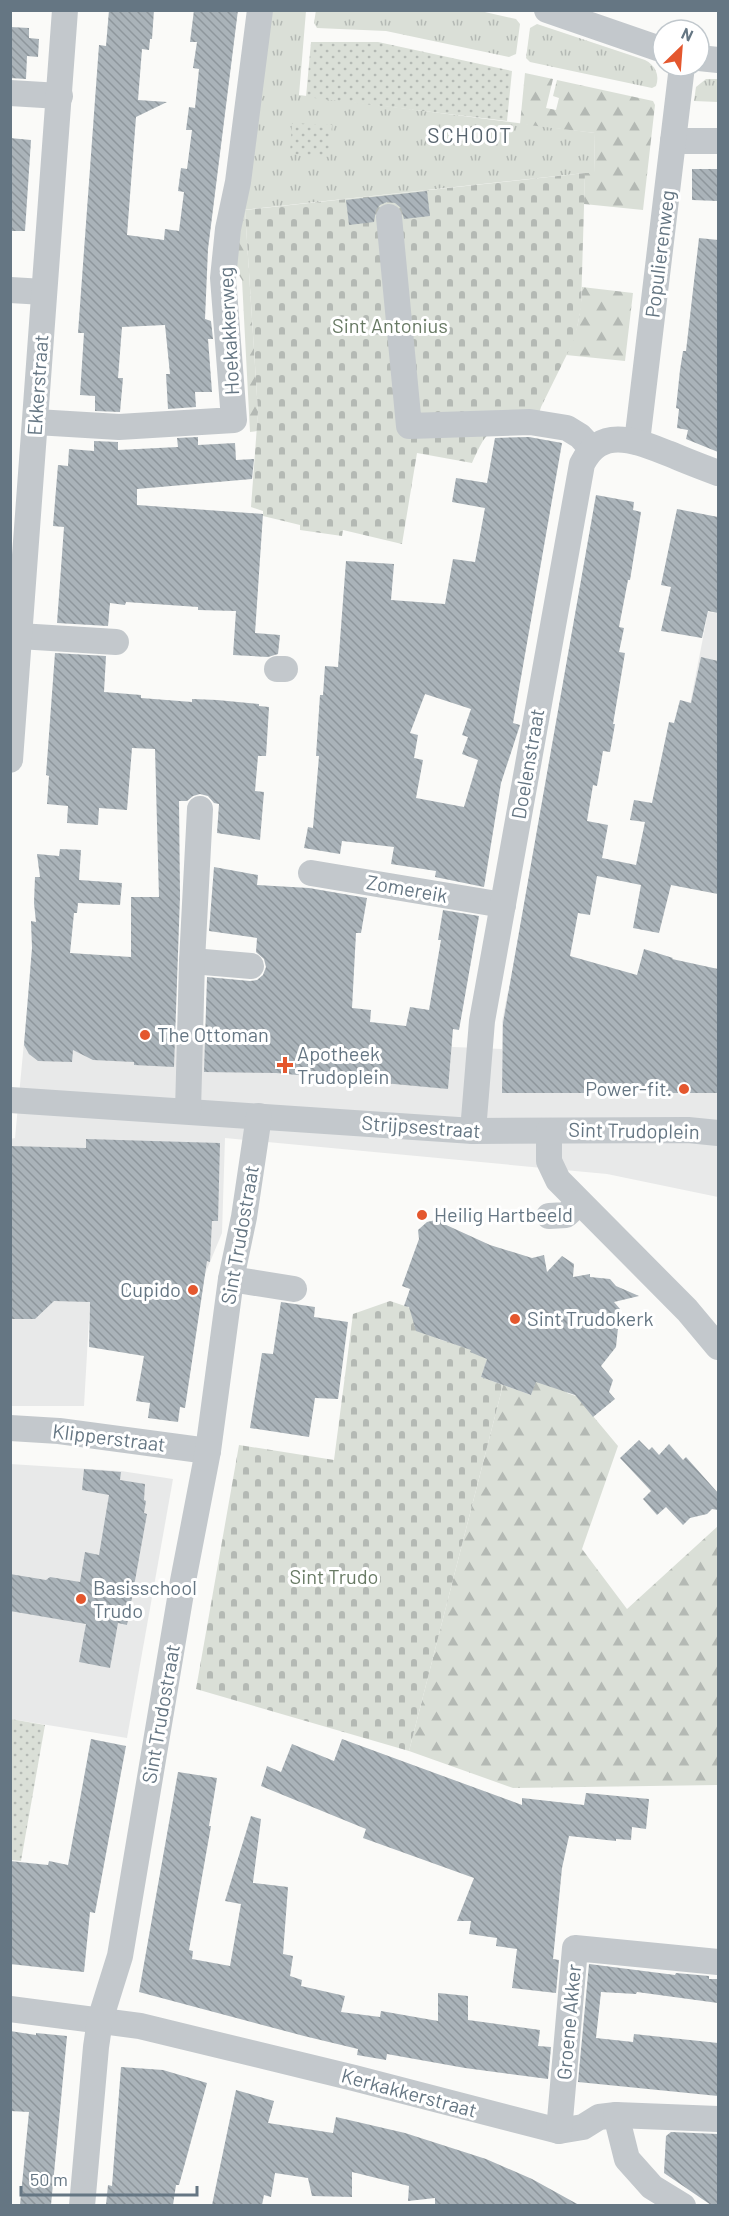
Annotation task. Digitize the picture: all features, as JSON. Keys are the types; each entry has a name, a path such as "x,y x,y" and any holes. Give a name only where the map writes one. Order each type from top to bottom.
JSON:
{"street":[{"name":"Ekkerstraat","path":"10,760 19,636 21,483 36,422 65,10"},
{"name":"Hoekakkerweg","path":"36,422 119,427 234,420 223,278 260,10"},
{"path":"549,11 651,46"},
{"name":"Populierenweg","path":"637,442 681,78"},
{"path":"10,93 60,96"},
{"path":"673,141 718,141"},
{"path":"389,217 409,426 530,422 567,429 580,436 592,449 611,440 637,442 718,473"},
{"path":"10,290 44,292"},
{"name":"Doelenstraat","path":"473,1131 482,1021 580,472 582,464 592,449"},
{"path":"19,636 116,642"},
{"path":"188,1111 192,961 200,809"},
{"name":"Zomereik","path":"311,873 503,905"},
{"path":"192,961 251,966"},
{"name":"Strijpsestraat","path":"10,1100 473,1131 549,1131"},
{"name":"Sint Trudostraat","path":"82,2205 100,2020 120,1956 183,1581 208,1451 231,1279 244,1217 259,1116"},
{"name":"Sint Trudoplein","path":"549,1131 688,1130 718,1133"},
{"path":"549,1131 549,1161 558,1180 687,1310 718,1347"},
{"path":"549,1216 566,1215 579,1203"},
{"path":"231,1279 294,1289"},
{"name":"Klipperstraat","path":"10,1428 59,1431 208,1451"},
{"name":"Groene Akker","path":"559,2131 575,1948 718,1962"},
{"name":"Kerkakkerstraat","path":"10,2009 140,2026 559,2131 583,2127 599,2116 718,2119"},
{"path":"616,2115 627,2159 652,2187 683,2205"}],"shaded area":[{"path":"708,612 718,613 718,800 673,792"},
{"path":"508,991 541,996 698,991 718,996 718,1197 607,1174 225,1138 222,1233 203,1279 90,1301 84,1406 11,1406 10,1139 15,1138 26,1021 382,1044 502,1049 502,1022"},
{"name":"Basisschool Trudo","path":"10,1464 121,1471 173,1479 127,1738 11,1719"}],"green space":[{"path":"316,10 476,10 516,19 520,24 516,54 509,57 386,31 317,28 314,23"},
{"path":"270,11 306,11 299,95 595,133 594,174 585,173 243,210"},
{"path":"537,24 645,60 651,64 651,78 657,78 656,86 652,88 530,62 526,58 530,28"},
{"path":"311,42 378,42 512,71 507,121 306,97"},
{"path":"525,73 553,79 546,108 556,110 559,98 553,96 557,80 653,101 655,105 643,210 584,204 585,173 594,173 595,133 520,124"},
{"path":"706,79 718,79 718,102 694,101 696,87"},
{"path":"292,123 332,125 330,157 290,154"},
{"name":"Sint Antonius","path":"585,173 581,308 575,338 541,407 533,433 500,429 493,431 483,441 472,463 417,453 402,544 343,530 342,536 300,530 300,525 263,516 263,511 251,507 258,412 245,210"},
{"path":"243,210 245,210 258,412 257,431 250,432 242,280 234,267"},
{"path":"582,287 633,293 625,361 566,355 578,322"},
{"name":"Sint Trudo","path":"390,1301 420,1311 414,1326 416,1325 438,1339 489,1354 481,1377 503,1385 409,1751 196,1689 239,1445 334,1460 353,1314"},
{"path":"539,1372 572,1380 567,1393 596,1403 588,1410 618,1446 582,1549 627,1609 718,1526 718,1785 513,1788 409,1751 503,1385 531,1395"},
{"path":"11,1719 45,1725 21,1861 11,1860"}],"building":[{"path":"109,10 154,10 149,50 142,49 138,100 167,102 136,117 127,235 164,240 165,229 179,231 184,192 178,191 181,168 187,169 192,130 186,130 189,107 195,108 199,69 193,68 197,42 190,42 194,10 238,10 208,249 205,319 211,321 213,339 208,339 212,392 195,392 196,407 168,409 166,374 170,374 165,325 122,327 118,378 123,378 120,412 95,411 95,396 80,395 84,333 78,333 99,45 106,46"},
{"path":"10,27 29,28 29,38 39,39 38,57 27,56 26,79 10,78"},
{"path":"10,138 31,140 25,231 10,231"},
{"path":"692,169 718,169 718,201 692,200"},
{"path":"427,191 430,216 404,219 401,208 395,203 387,202 376,210 374,222 349,225 346,200"},
{"path":"699,238 718,240 718,452 686,439 688,430 677,428 679,409 676,408 680,370 683,351 686,351"},
{"path":"198,437 198,445 235,443 236,460 254,459 252,479 137,489 137,505 263,514 255,633 280,635 278,654 268,657 233,655 236,611 198,610 198,607 126,602 125,605 110,603 108,626 57,623 64,527 53,526 58,465 68,466 69,449 94,451 94,441 118,442 118,450 178,447 177,438"},
{"path":"529,437 562,443 513,723 520,725 501,783 484,887 435,877 436,871 391,864 394,847 342,841 340,854 304,848 308,827 313,828 319,756 316,756 320,695 323,695 325,666 338,667 346,561 394,564 391,600 445,604 453,559 475,562 485,508 452,502 456,478 487,483 495,438","holes":["425,694 471,709 462,735 468,737 462,754 478,760 464,807 416,798 423,760 414,758 418,735 410,733"]},
{"path":"596,495 634,502 633,510 641,512 630,580 628,580 619,627 624,628 619,652 625,653 613,724 615,724 610,752 603,751 597,786 593,785 587,821 608,825 602,858 636,865 645,822 630,820 634,800 652,803 669,722 674,723 680,700 691,703 701,657 718,661 718,894 671,885 659,933 633,928 641,885 597,876 590,915 578,913 570,956 637,975 644,949 672,959 718,969 718,1093 502,1093 503,1023"},
{"path":"677,509 718,517 718,613 708,611 702,638 661,631 671,587 661,585"},
{"path":"55,653 106,656 104,692 141,695 141,698 192,702 192,699 217,700 269,707 266,756 258,756 255,791 264,792 260,840 217,833 219,804 214,803 208,796 200,794 187,801 179,801 180,896 174,1067 93,1060 73,1050 72,1062 38,1061 29,1054 24,1045 32,948 31,921 36,922 35,877 40,877 37,854 59,856 60,849 81,850 79,880 122,883 120,905 78,903 77,913 74,913 70,953 131,957 131,897 159,897 155,749 132,748 127,810 99,808 98,825 67,823 68,806 47,804 49,776 46,775"},
{"path":"214,867 258,875 257,885 309,888 367,898 361,933 356,933 352,1008 371,1010 370,1022 406,1026 410,1007 429,1010 441,940 438,940 443,910 479,916 459,1030 453,1029 448,1089 276,1073 204,1072 207,977 257,980 263,975 266,967 264,959 256,952 257,938 209,931"},
{"path":"86,1139 220,1143 218,1221 212,1221 210,1262 207,1261 185,1408 180,1407 178,1422 148,1418 150,1403 136,1401 144,1356 89,1347 90,1302 54,1301 35,1319 10,1319 10,1146 86,1148"},
{"name":"Sint Trudokerk","path":"440,1219 444,1224 490,1245 532,1258 544,1255 547,1272 562,1256 574,1264 573,1277 590,1274 590,1277 610,1279 616,1286 639,1296 614,1302 620,1309 616,1347 601,1366 613,1380 609,1392 615,1399 593,1417 575,1395 536,1382 531,1395 481,1377 487,1359 470,1352 471,1350 416,1331 409,1307 404,1306 410,1289 402,1286 419,1239 418,1230 427,1222"},
{"path":"281,1302 315,1307 314,1317 348,1322 338,1399 315,1398 309,1437 250,1428 262,1353 273,1354"},
{"path":"639,1440 649,1450 652,1447 659,1455 669,1444 683,1460 686,1457 718,1493 718,1510 712,1509 707,1514 690,1518 683,1525 666,1507 657,1515 643,1499 651,1491 620,1458"},
{"path":"84,1469 121,1472 120,1480 145,1484 144,1513 147,1514 127,1625 118,1623 110,1668 79,1662 86,1624 10,1611 10,1574 46,1580 50,1577 80,1582 85,1552 99,1555 109,1495 82,1490"},
{"path":"91,1739 126,1746 95,1913 90,1912 84,1972 10,1964 10,1861 48,1865 49,1861 68,1865"},
{"path":"342,1739 522,1805 522,1798 584,1805 586,1793 649,1799 646,1829 632,1827 631,1840 616,1839 616,1841 569,1836 562,1868 553,1959 559,1960 556,1993 512,1988 517,1949 496,1946 497,1938 469,1934 471,1921 457,1921 474,1878 363,1838 366,1829 261,1786 267,1766 281,1772 292,1744 334,1761"},
{"path":"178,1772 217,1778 189,1950 193,1951 192,1959 230,1966 241,1904 225,1901 251,1816 261,1819 253,1883 288,1887 283,1954 293,1956 290,1976 302,1980 301,1986 345,1996 341,2012 380,2017 381,2011 438,2021 438,1993 468,1996 468,2020 540,2030 538,2046 551,2047 548,2079 465,2068 387,2054 386,2060 357,2055 358,2049 139,1992"},
{"path":"589,1964 675,1975 676,1973 709,1976 709,1979 718,1979 718,2003 637,1992 636,1994 601,1992 596,2038 633,2042 634,2034 718,2043 718,2096 578,2082"},
{"path":"10,2031 67,2036 51,2205 20,2205 29,2112 10,2111"},
{"path":"121,2067 163,2070 207,2083 179,2185 176,2185 173,2205 106,2205 108,2185 112,2186"},
{"path":"236,2090 274,2101 268,2123 333,2133 336,2117 405,2133 486,2159 532,2179 579,2205 435,2204 435,2198 408,2201 409,2186 352,2172 352,2197 312,2196 308,2178 275,2173 271,2197 264,2195 262,2205 212,2205"},
{"path":"671,2132 718,2134 718,2205 711,2205 664,2173 666,2136"}],"place":[{"name":"The Ottoman","path":"145,1035"},
{"name":"Apotheek Trudoplein","path":"285,1065"},
{"name":"Power-fit.","path":"684,1089"},
{"name":"Heilig Hartbeeld","path":"422,1215"},
{"name":"Cupido","path":"193,1290"},
{"name":"Sint Trudokerk","path":"515,1319"},
{"name":"Basisschool Trudo","path":"81,1599"}],"district":[{"name":"SCHOOT","path":"470,136"}]}
